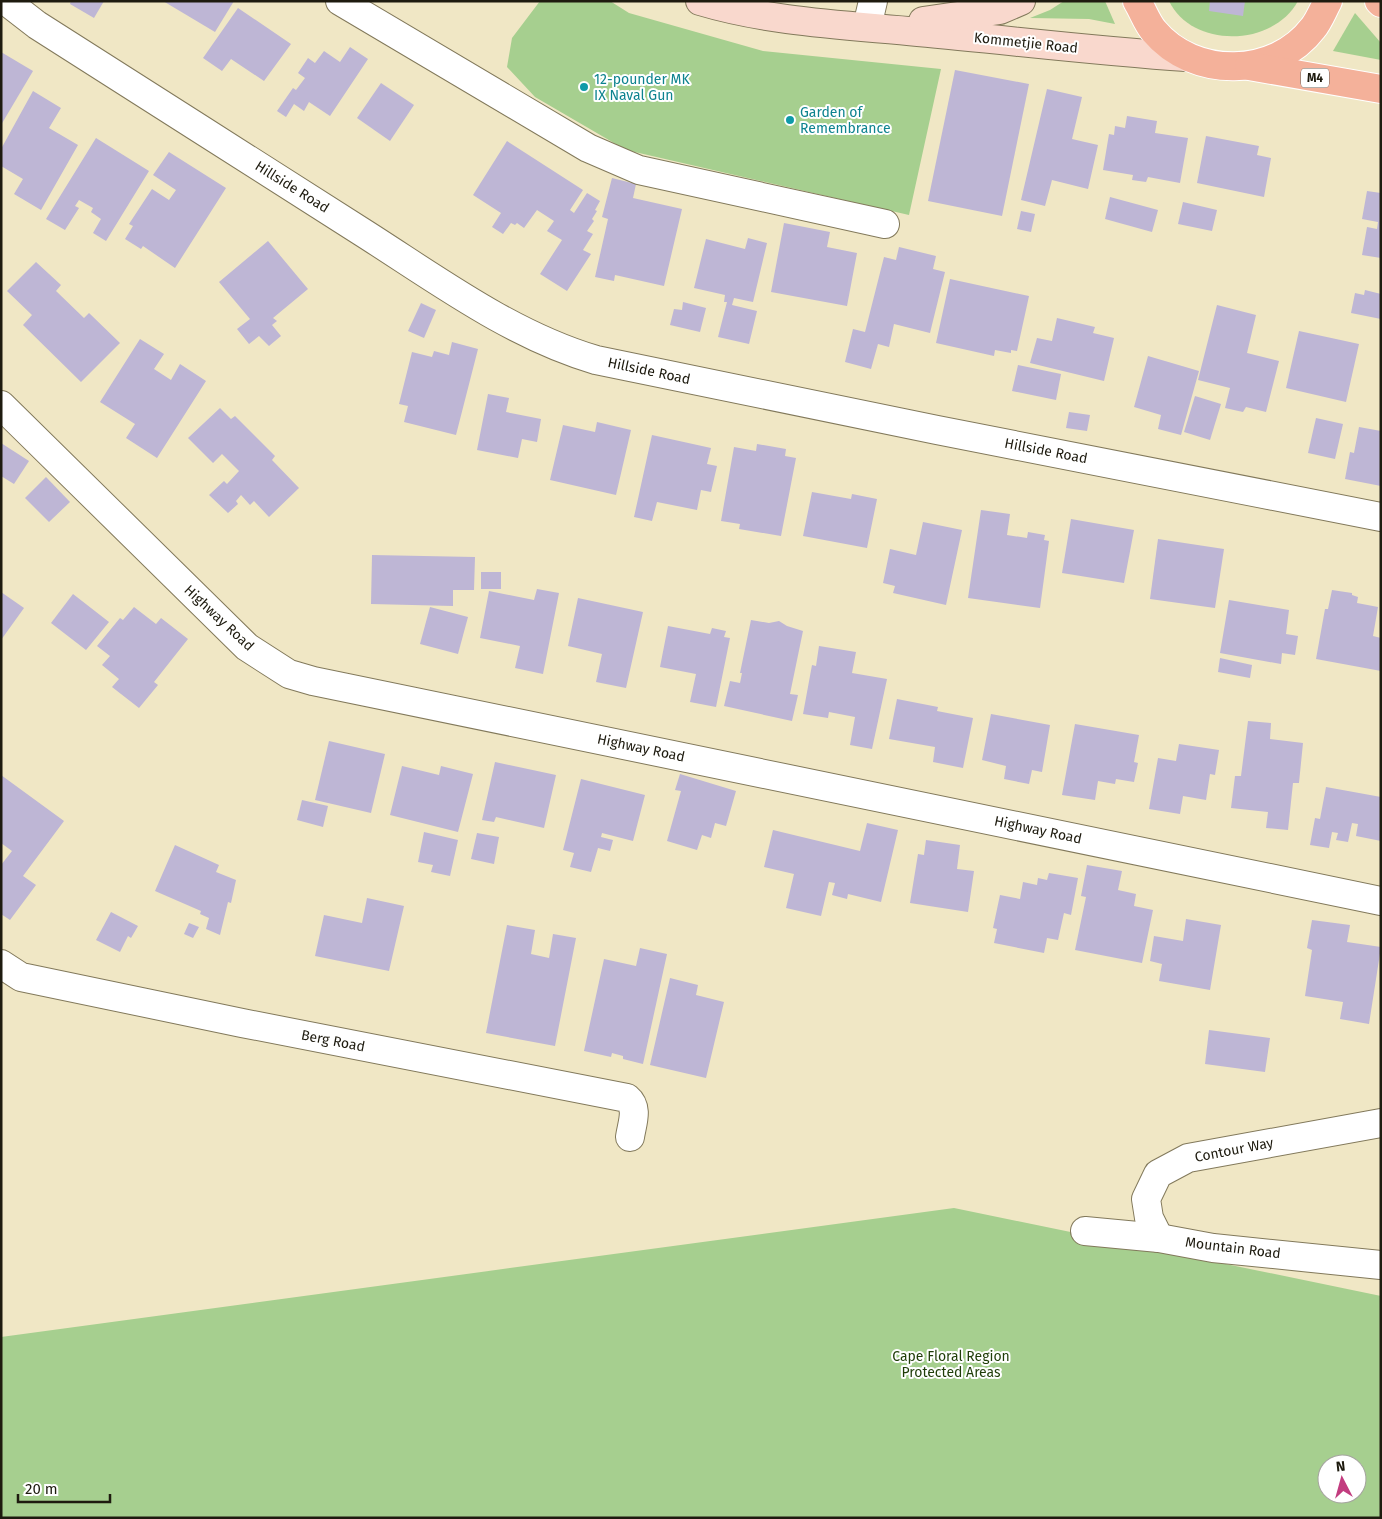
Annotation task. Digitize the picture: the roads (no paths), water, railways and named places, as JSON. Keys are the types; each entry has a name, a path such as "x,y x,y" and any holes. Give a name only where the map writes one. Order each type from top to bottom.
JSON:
{"main road":[{"name":"Kommetjie Road","path":"700,1 736,12 867,27 1081,50 1186,56"},
{"name":"Kommetjie Road","path":"867,27 1000,10 1021,1"},
{"name":"M4","path":"1137,1 1155,32 1186,56 1216,66 1249,66 1381,89"},
{"name":"M4","path":"1249,66 1287,52 1313,29 1328,1"}],"street":[{"name":"Hillside Road","path":"6,1 37,26 463,295 547,343 572,353 596,360 937,430 1381,517"},
{"path":"340,1 588,148 618,162 639,170 885,224"},
{"path":"867,27 873,1"},
{"name":"Highway Road","path":"1,405 248,647 289,674 313,681 1381,901"},
{"name":"Berg Road","path":"1,964 21,977 30,979 242,1023 627,1098 635,1110 630,1137"},
{"name":"Contour Way","path":"1159,1238 1149,1218 1146,1199 1158,1174 1188,1158 1381,1123"},
{"name":"Mountain Road","path":"1085,1231 1159,1238 1213,1248 1381,1265"}],"place":[{"name":"12-pounder MK IX Naval Gun","path":"584,87"},
{"name":"Garden of Remembrance","path":"790,120"}],"park label":[{"name":"Cape Floral Region Protected Areas","path":"951,1364"}]}
